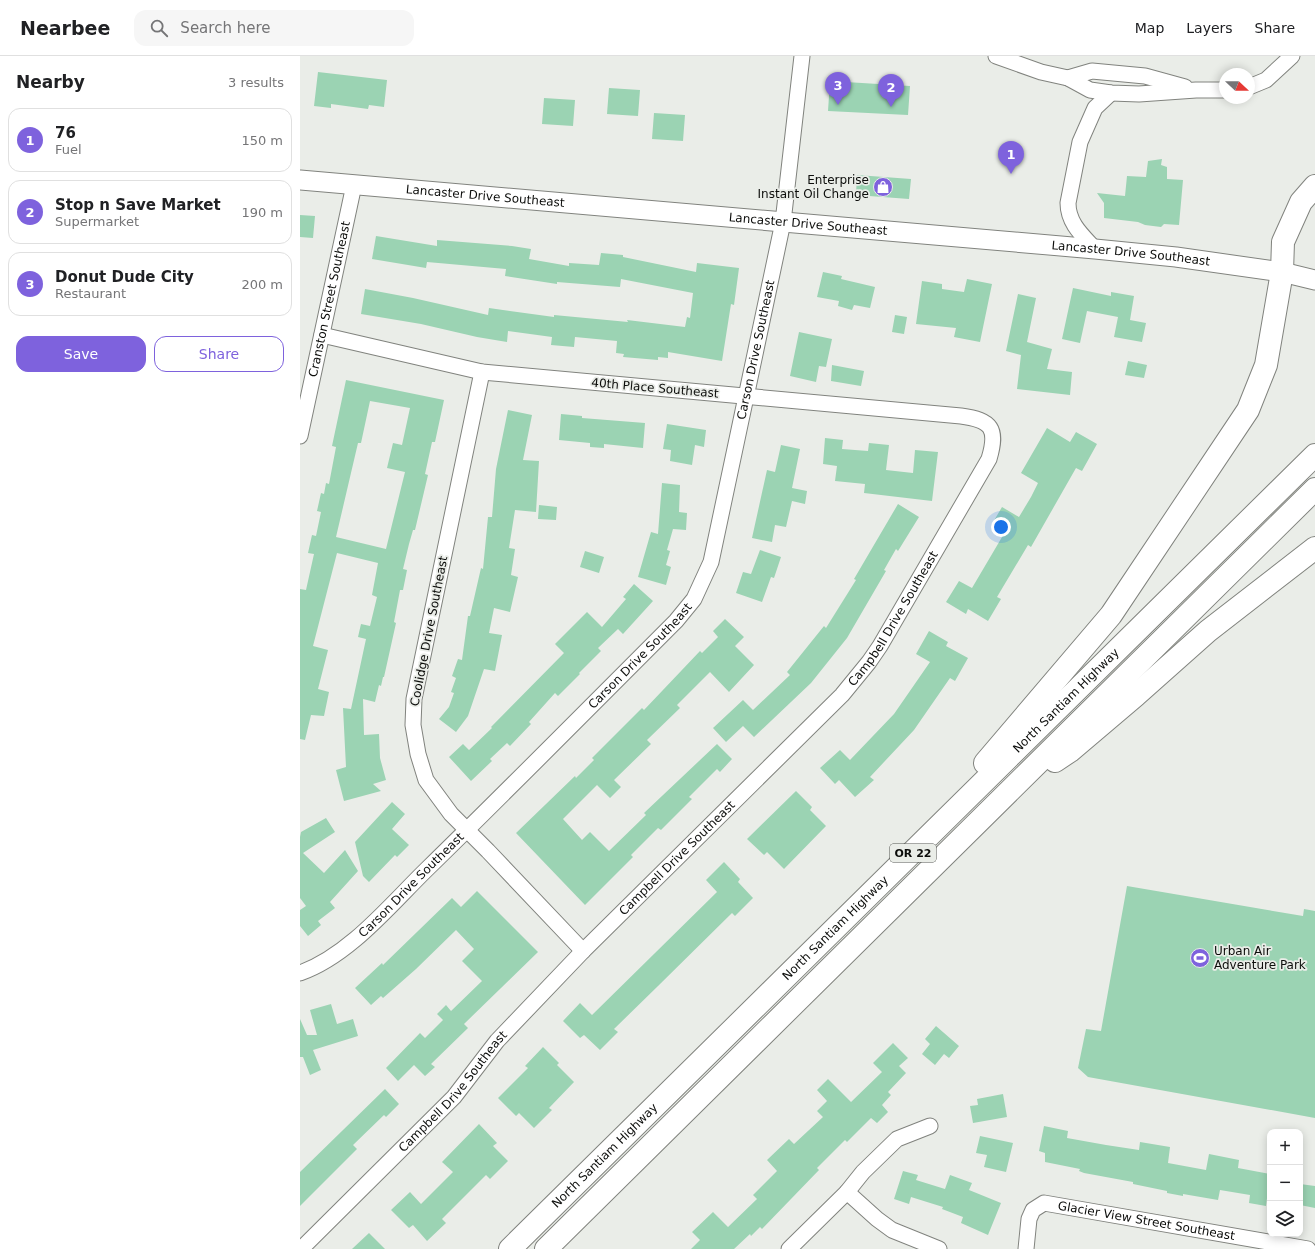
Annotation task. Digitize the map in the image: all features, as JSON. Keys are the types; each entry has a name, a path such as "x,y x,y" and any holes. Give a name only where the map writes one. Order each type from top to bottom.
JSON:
{"highway":[{"path":"895,871 1111,615 1248,410 1266,365 1282,272 1283,242 1302,202 1315,186"},
{"name":"North Santiam Highway","path":"510,1249 895,871 1315,455"},
{"name":"North Santiam Highway","path":"546,1249 1315,489"},
{"path":"1002,798 1070,751 1208,631 1315,548"}],"main road":[{"name":"Lancaster Drive Southeast","path":"300,180 1095,249 1176,257 1282,272 1315,280"}],"street":[{"name":"Carson Drive Southeast","path":"300,973 314,968 347,946 466,831 670,627 694,599 711,562 783,222 799,65 802,56"},
{"path":"996,56 1041,72 1068,78 1090,90 1111,93 1139,94 1219,90"},
{"path":"1255,85 1266,80 1292,56"},
{"path":"1068,78 1092,71 1145,76 1196,90"},
{"path":"1095,249 1072,223 1068,212 1068,203 1080,142 1095,108 1111,93"},
{"name":"Cranston Street Southeast","path":"300,436 354,185"},
{"name":"40th Place Southeast","path":"322,335 482,372 959,415 984,421 990,427"},
{"name":"Coolidge Drive Southeast","path":"482,372 414,699 413,726 418,754 426,780 451,814 583,951"},
{"name":"Campbell Drive Southeast","path":"301,1249 454,1097 497,1041 583,951 842,695 869,662 988,459 992,442 990,427"},
{"path":"789,1249 847,1192 863,1172 897,1139 930,1126"},
{"path":"847,1192 877,1219 892,1230 939,1249"},
{"name":"Glacier View Street Southeast","path":"1026,1249 1029,1220 1033,1210 1044,1203 1308,1249"}],"building":[{"path":"318,72 387,80 384,107 369,105 368,109 331,104 331,108 314,106"},
{"path":"830,81 910,86 908,115 828,111"},
{"path":"609,88 640,90 638,116 607,114"},
{"path":"544,98 575,100 573,126 542,124"},
{"path":"654,113 685,115 683,141 652,139"},
{"path":"1162,159 1161,165 1167,167 1167,179 1183,180 1179,225 1164,224 1161,227 1145,225 1138,222 1104,218 1104,203 1097,193 1125,196 1127,176 1146,177 1148,161"},
{"name":"Enterprise Instant Oil Change","path":"857,175 911,179 909,199 856,195"},
{"path":"300,215 315,216 313,238 300,237"},
{"path":"376,236 437,246 437,240 512,246 531,249 529,259 569,266 569,263 599,265 601,253 623,255 623,257 696,272 697,263 739,268 734,305 731,304 722,361 668,352 668,358 658,357 658,360 623,357 624,354 616,353 617,341 575,337 574,347 551,345 552,337 508,331 507,342 477,337 421,324 361,314 365,289 488,315 489,308 554,317 554,315 628,322 627,320 685,327 687,317 690,318 693,293 621,279 620,287 557,282 557,284 505,276 506,269 427,262 426,268 372,259"},
{"path":"823,272 842,276 841,279 875,287 870,308 854,305 852,310 838,306 839,301 817,297"},
{"path":"967,279 992,284 980,342 954,337 956,328 916,324 922,281 942,284 942,289 964,292"},
{"path":"1073,288 1111,296 1111,292 1134,296 1130,320 1146,323 1142,342 1114,337 1118,317 1087,311 1080,343 1062,339"},
{"path":"1018,294 1036,298 1027,342 1052,349 1047,369 1072,372 1070,395 1017,389 1021,355 1006,351"},
{"path":"895,315 907,317 904,334 892,332"},
{"path":"799,332 832,339 826,367 819,366 816,382 790,376"},
{"path":"1128,361 1147,365 1144,378 1125,375"},
{"path":"832,365 864,371 861,386 831,381"},
{"path":"346,380 444,400 435,442 432,442 425,474 428,475 415,530 413,530 403,569 407,570 403,590 400,590 394,622 396,623 384,677 381,686 379,685 375,702 363,699 364,735 379,734 380,758 386,780 373,784 381,791 344,801 336,770 346,767 343,708 351,709 366,639 358,637 361,624 370,626 377,597 372,595 378,563 337,553 313,646 328,650 318,689 329,692 324,716 311,715 305,740 300,739 300,589 306,590 314,554 308,553 312,535 316,536 321,512 317,511 321,493 324,494 326,483 329,484 336,447 332,446","holes":["370,401 410,408 402,445 393,443 387,468 405,472 386,549 336,537 358,443 361,443"]},
{"path":"508,410 532,415 523,460 539,461 536,512 515,510 509,548 515,549 511,575 518,577 510,612 494,608 489,633 502,635 495,671 484,669 468,716 456,732 439,719 449,707 454,693 451,692 456,678 452,676 458,659 462,660 468,616 470,616 481,568 483,569 488,517 492,517 496,469"},
{"path":"561,414 582,416 582,418 645,423 643,448 604,444 604,448 590,447 590,443 559,440"},
{"path":"667,424 706,430 704,447 695,445 692,465 670,461 671,450 663,449"},
{"path":"1047,428 1070,442 1076,432 1097,444 1082,471 1076,468 1031,547 1028,545 997,597 1001,599 988,621 968,609 966,614 946,602 959,581 972,588 1005,532 992,524 1002,507 1019,517 1031,497 1038,483 1021,473"},
{"path":"825,438 843,440 842,449 868,451 869,443 889,445 886,470 913,473 915,450 938,452 932,501 864,493 865,484 835,481 837,466 823,464"},
{"path":"781,445 800,449 792,488 807,491 805,504 792,501 786,527 775,525 772,542 752,538 767,470 775,472"},
{"path":"662,483 680,485 679,512 687,513 686,530 673,529 667,550 670,551 666,565 671,567 666,585 638,577 651,532 658,534"},
{"path":"898,504 919,517 898,551 896,549 884,570 886,571 847,638 811,683 754,737 743,726 726,742 713,728 743,700 753,710 790,675 787,672 824,626 826,628 856,580 854,579"},
{"path":"539,505 557,507 556,520 538,519"},
{"path":"760,550 781,557 774,578 771,577 762,602 736,593 743,572 751,574"},
{"path":"585,551 604,557 599,573 580,567"},
{"path":"634,584 653,601 623,634 618,629 598,648 601,651 579,673 580,674 558,696 555,693 529,722 531,724 510,746 507,743 490,759 492,761 471,781 449,757 463,744 469,750 564,653 555,644 587,612 602,627 626,599 623,597"},
{"path":"725,619 744,637 735,646 754,665 729,692 710,672 677,705 680,708 647,740 651,744 614,780 621,787 610,798 597,785 563,819 582,840 590,832 609,851 646,815 644,813 717,744 732,759 720,772 717,769 689,797 692,799 661,830 658,828 631,855 633,857 585,905 516,833 575,776 576,778 594,760 592,758 642,708 644,710 700,651 702,653 718,637 713,631"},
{"path":"929,631 948,642 946,646 968,658 955,681 950,678 914,730 870,777 874,780 855,797 839,780 835,784 820,768 840,750 850,760 894,714 930,662 916,654"},
{"path":"796,791 812,807 810,810 826,826 784,869 767,852 764,855 747,839"},
{"path":"392,802 405,814 392,829 409,845 397,857 395,855 369,882 363,876 355,842"},
{"path":"326,818 335,832 303,853 324,873 345,850 358,871 330,902 335,908 318,921 321,925 308,936 300,926 300,910 306,906 300,898 300,837 301,832"},
{"path":"724,862 740,879 738,882 753,898 735,916 732,913 614,1029 618,1032 600,1050 584,1035 580,1038 563,1021 580,1003 592,1015 717,892 706,880"},
{"path":"1127,886 1303,916 1304,909 1315,911 1315,1118 1088,1077 1078,1068 1086,1029 1101,1031"},
{"path":"477,891 538,952 464,1024 468,1028 431,1064 435,1067 425,1076 414,1065 398,1081 386,1068 420,1033 425,1038 443,1020 437,1014 446,1005 451,1011 482,981 462,961 474,949 456,930 416,969 383,998 381,996 371,1005 355,988 382,963 383,965 452,898 461,907"},
{"path":"331,1004 337,1024 353,1019 358,1036 313,1050 321,1070 310,1075 303,1057 300,1057 300,1019 307,1035 317,1035 310,1010"},
{"path":"936,1026 959,1046 949,1058 944,1054 935,1065 922,1054 930,1044 925,1039"},
{"path":"893,1043 908,1058 899,1066 906,1073 888,1092 891,1095 882,1105 888,1112 877,1123 871,1118 847,1142 845,1140 817,1168 819,1170 762,1229 760,1227 751,1236 750,1234 734,1249 691,1249 700,1240 692,1232 713,1212 728,1227 757,1199 753,1195 777,1171 767,1160 789,1139 794,1144 823,1117 817,1111 827,1101 817,1090 828,1079 851,1102 882,1072 873,1063"},
{"path":"543,1047 559,1063 557,1065 574,1082 549,1108 552,1110 534,1128 519,1113 516,1116 498,1098 528,1068 525,1066"},
{"path":"385,1089 399,1104 386,1117 384,1115 353,1145 357,1149 300,1206 300,1172"},
{"path":"1003,1094 1007,1117 973,1123 970,1106 978,1105 977,1099"},
{"path":"479,1124 497,1143 493,1146 508,1161 490,1179 486,1175 442,1219 446,1223 427,1241 413,1225 409,1228 391,1210 410,1192 421,1204 453,1172 442,1162"},
{"path":"1044,1126 1068,1131 1067,1138 1106,1145 1139,1150 1140,1142 1170,1147 1168,1163 1206,1170 1209,1154 1239,1160 1238,1168 1267,1173 1266,1206 1249,1203 1250,1195 1220,1190 1218,1200 1183,1194 1183,1196 1133,1184 1133,1182 1084,1173 1079,1171 1080,1169 1045,1162 1045,1153 1039,1151"},
{"path":"980,1136 1013,1143 1006,1172 984,1167 987,1155 976,1153"},
{"path":"903,1171 918,1175 916,1180 945,1189 950,1175 972,1183 969,1190 1001,1203 988,1235 961,1223 963,1217 942,1209 943,1207 911,1197 909,1204 894,1199"},
{"path":"1303,1184 1315,1186 1315,1208 1303,1206"},
{"path":"369,1233 385,1249 352,1249"}],"place":[{"name":"Donut Dude City","path":"838,105"},
{"name":"Stop n Save Market","path":"891,107"},
{"name":"76","path":"1011,174"},
{"name":"Enterprise Instant Oil Change","path":"883,187"},
{"name":"Urban Air Adventure Park","path":"1200,958"}]}
